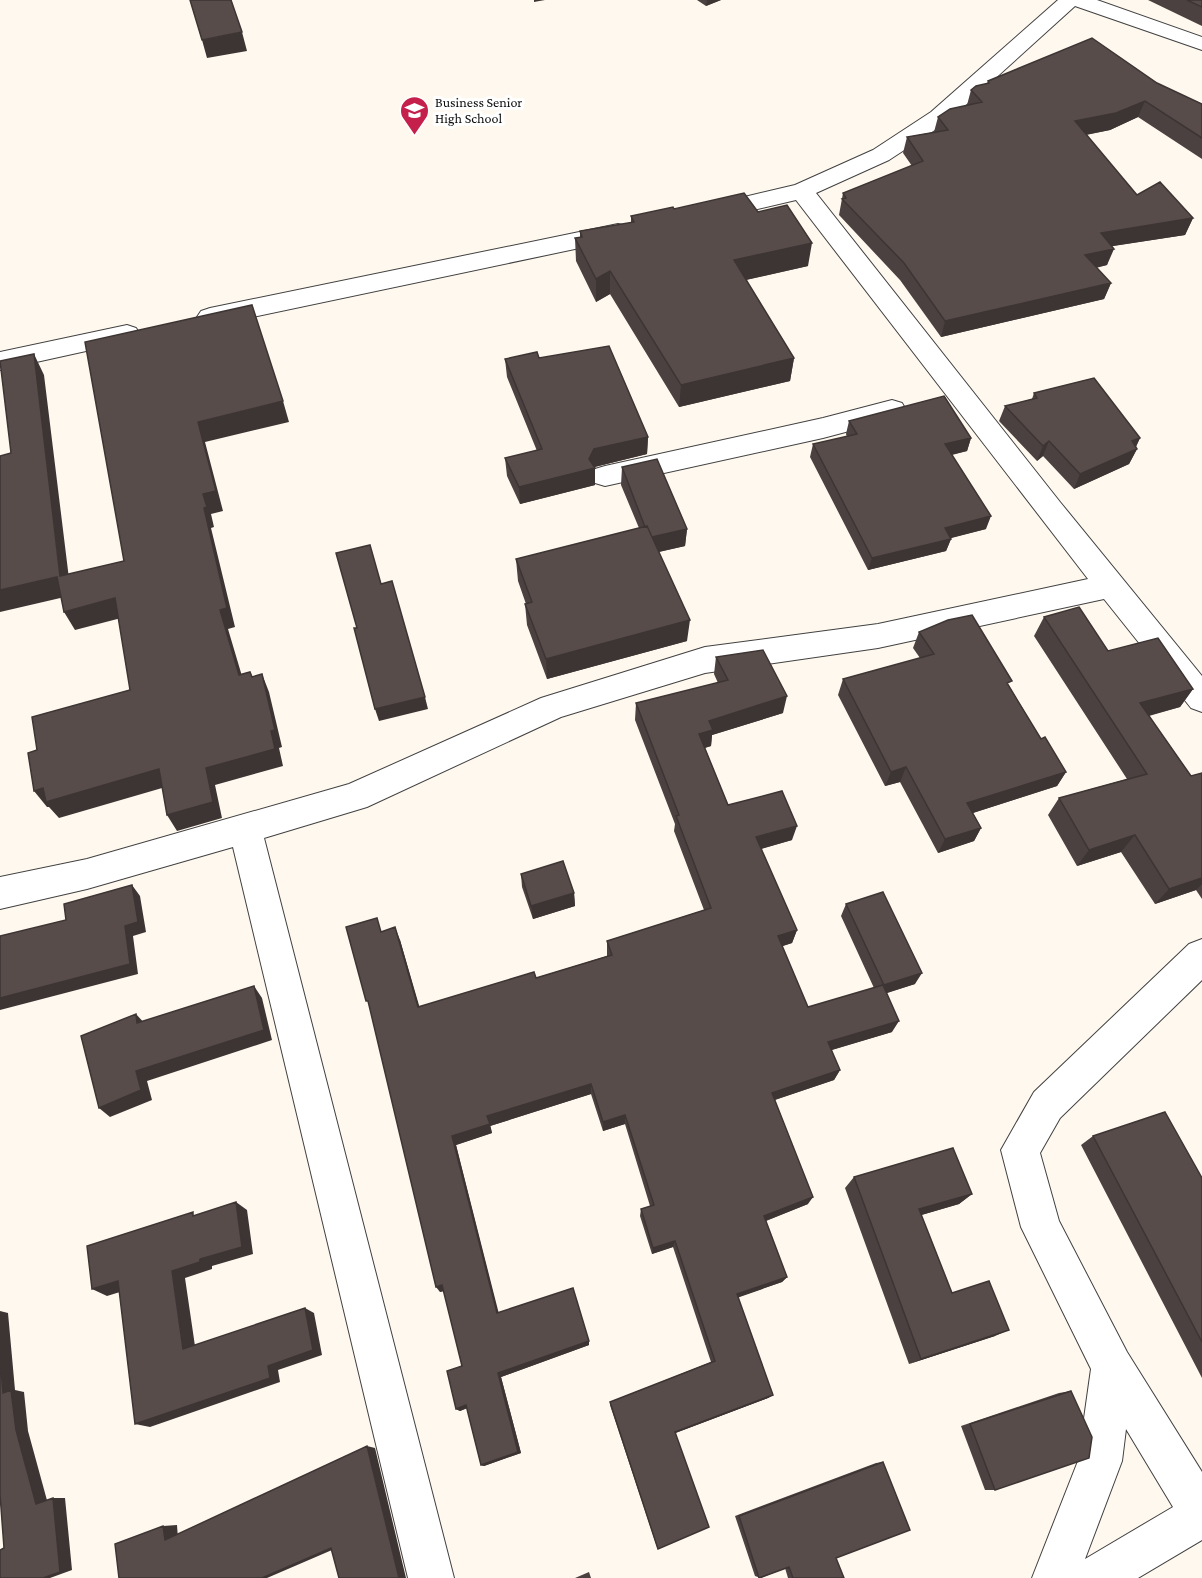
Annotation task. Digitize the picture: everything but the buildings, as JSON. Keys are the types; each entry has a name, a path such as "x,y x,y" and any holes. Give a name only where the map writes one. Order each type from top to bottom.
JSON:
{"street":[{"path":"683,218 802,192 881,155 939,117 1070,0"},
{"path":"1077,0 1202,44"},
{"path":"802,192 938,398 1109,586 1202,699"},
{"path":"185,322 637,228"},
{"path":"0,361 151,329"},
{"path":"605,476 823,428 938,398"},
{"path":"0,893 87,874 355,797 552,707 705,660 878,636 1109,586"},
{"path":"245,829 431,1578"},
{"path":"1095,1578 1202,1514 1112,1367 1041,1227 1020,1150 1047,1105 1202,957"},
{"path":"1055,1578 1100,1461 1112,1367"}],"place":[{"name":"Business Senior High School","path":"414,136"}]}
